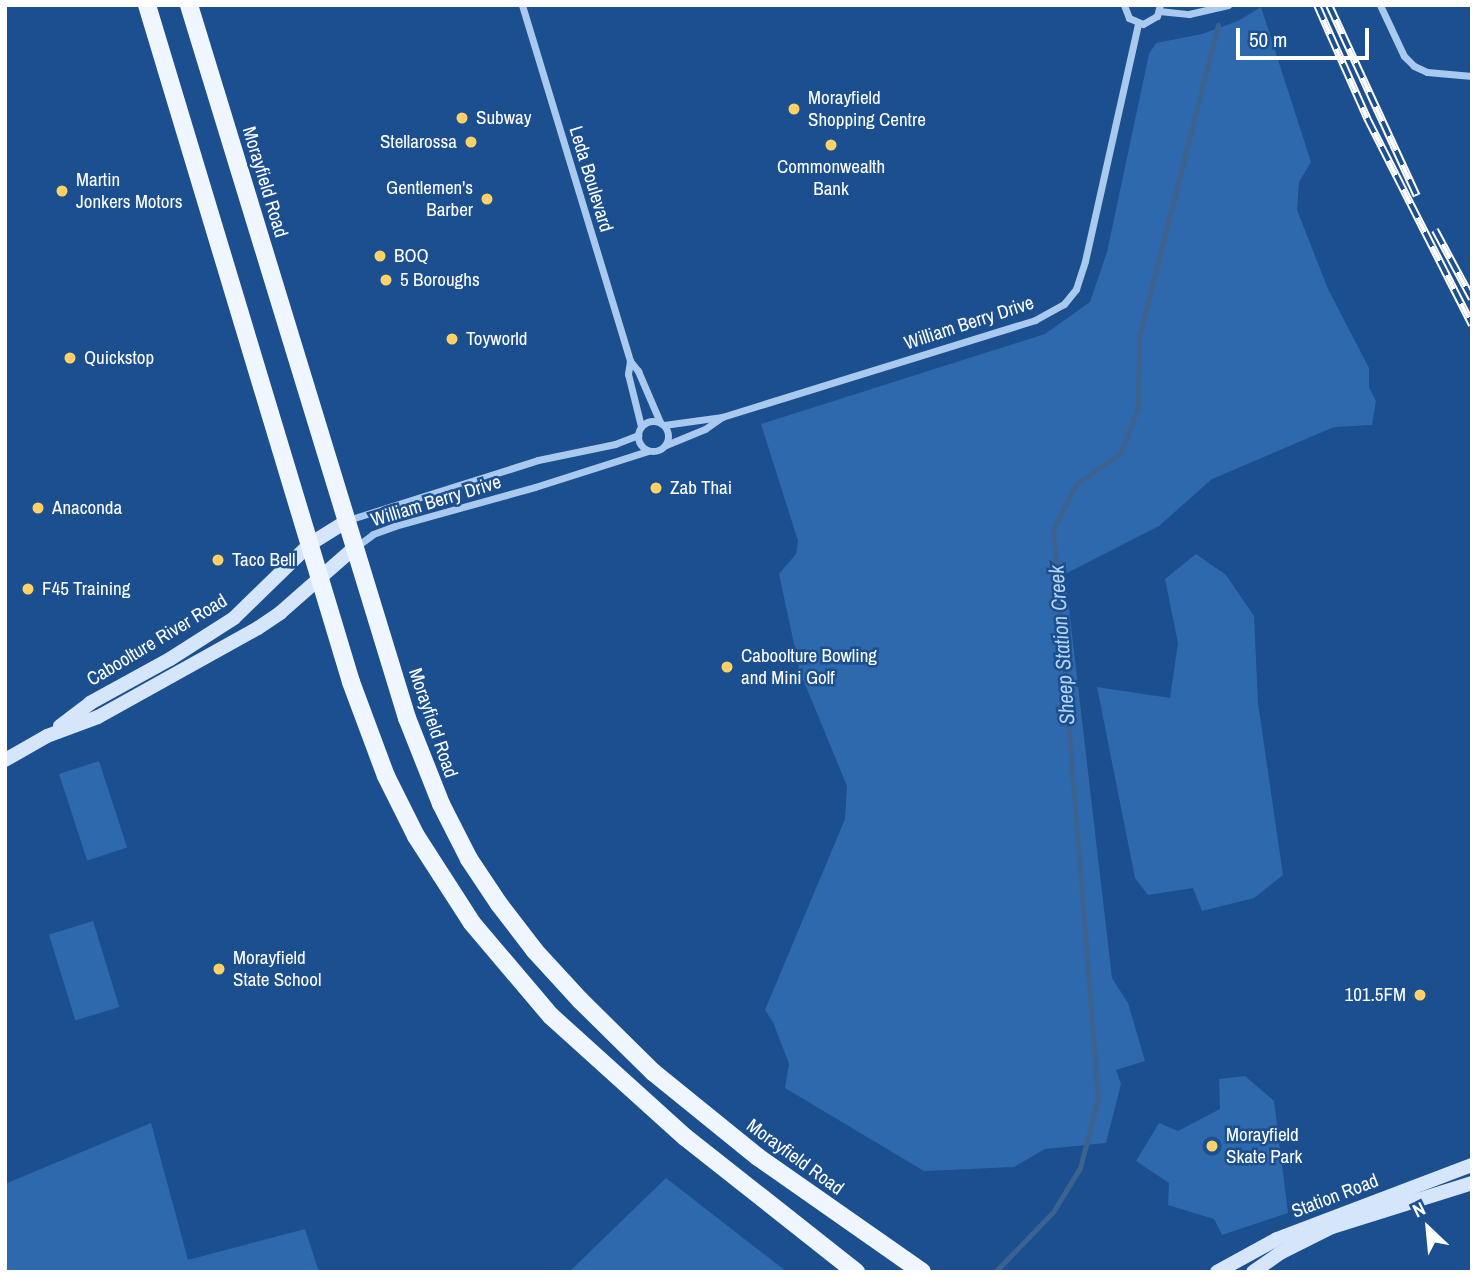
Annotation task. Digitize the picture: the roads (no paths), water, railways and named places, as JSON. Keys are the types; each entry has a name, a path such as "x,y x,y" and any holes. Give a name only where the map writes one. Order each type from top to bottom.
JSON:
{"main road":[{"path":"147,5 363,720 386,776 435,868 490,947 551,1016 622,1082 737,1180 856,1272"},
{"name":"Morayfield Road","path":"189,5 407,718 428,776 469,859 516,927 612,1033 704,1115 809,1195 922,1272"},
{"name":"Caboolture River Road","path":"5,760 47,736 90,703 170,659 234,618 251,605 310,544 347,521"},
{"name":"Caboolture River Road","path":"47,736 107,712 258,628 355,547"},
{"name":"Station Road","path":"1217,1272 1252,1250 1472,1165"},
{"name":"Station Road","path":"1253,1272 1280,1253 1332,1227 1472,1183"}],"street":[{"name":"Leda Boulevard","path":"522,5 630,361 638,371 662,424"},
{"path":"1124,5 1129,18 1138,23 1153,20 1159,8 1189,14 1227,5"},
{"path":"1380,5 1404,56 1414,66 1427,72 1472,76"},
{"name":"William Berry Drive","path":"662,424 722,417 1035,320 1064,304 1076,289 1085,261 1138,23"},
{"name":"Leda Boulevard","path":"630,361 628,374 641,426"},
{"name":"William Berry Drive","path":"666,445 694,435 722,417"},
{"path":"650,421 662,424 668,435 666,445 658,451 648,451 640,445 638,435 641,426 650,421"},
{"name":"William Berry Drive","path":"347,521 538,460 615,444 638,435"},
{"name":"William Berry Drive","path":"355,547 373,534 396,526 546,484 648,451"}],"waterway":[{"name":"Sheep Station Creek","path":"995,1272 1053,1212 1080,1168 1098,1098 1053,530 1076,484 1120,454 1138,407 1139,337 1218,25"}],"railway":[{"path":"1317,5 1367,118 1472,325"},
{"path":"1329,5 1417,196"},
{"path":"1435,230 1472,299"}],"place":[{"name":"Morayfield Shopping Centre","path":"794,109"},
{"name":"Subway","path":"462,118"},
{"name":"Stellarossa","path":"471,142"},
{"name":"Commonwealth Bank","path":"831,145"},
{"name":"Martin Jonkers Motors","path":"62,191"},
{"name":"Gentlemen's Barber","path":"487,199"},
{"name":"BOQ","path":"380,256"},
{"name":"5 Boroughs","path":"386,280"},
{"name":"Toyworld","path":"452,339"},
{"name":"Quickstop","path":"70,358"},
{"name":"Zab Thai","path":"656,488"},
{"name":"Anaconda","path":"38,508"},
{"name":"Taco Bell","path":"218,560"},
{"name":"F45 Training","path":"28,589"},
{"name":"Caboolture Bowling and Mini Golf","path":"727,667"},
{"name":"Morayfield State School","path":"219,969"},
{"name":"101.5FM","path":"1420,995"},
{"name":"Morayfield Skate Park","path":"1212,1146"}]}
